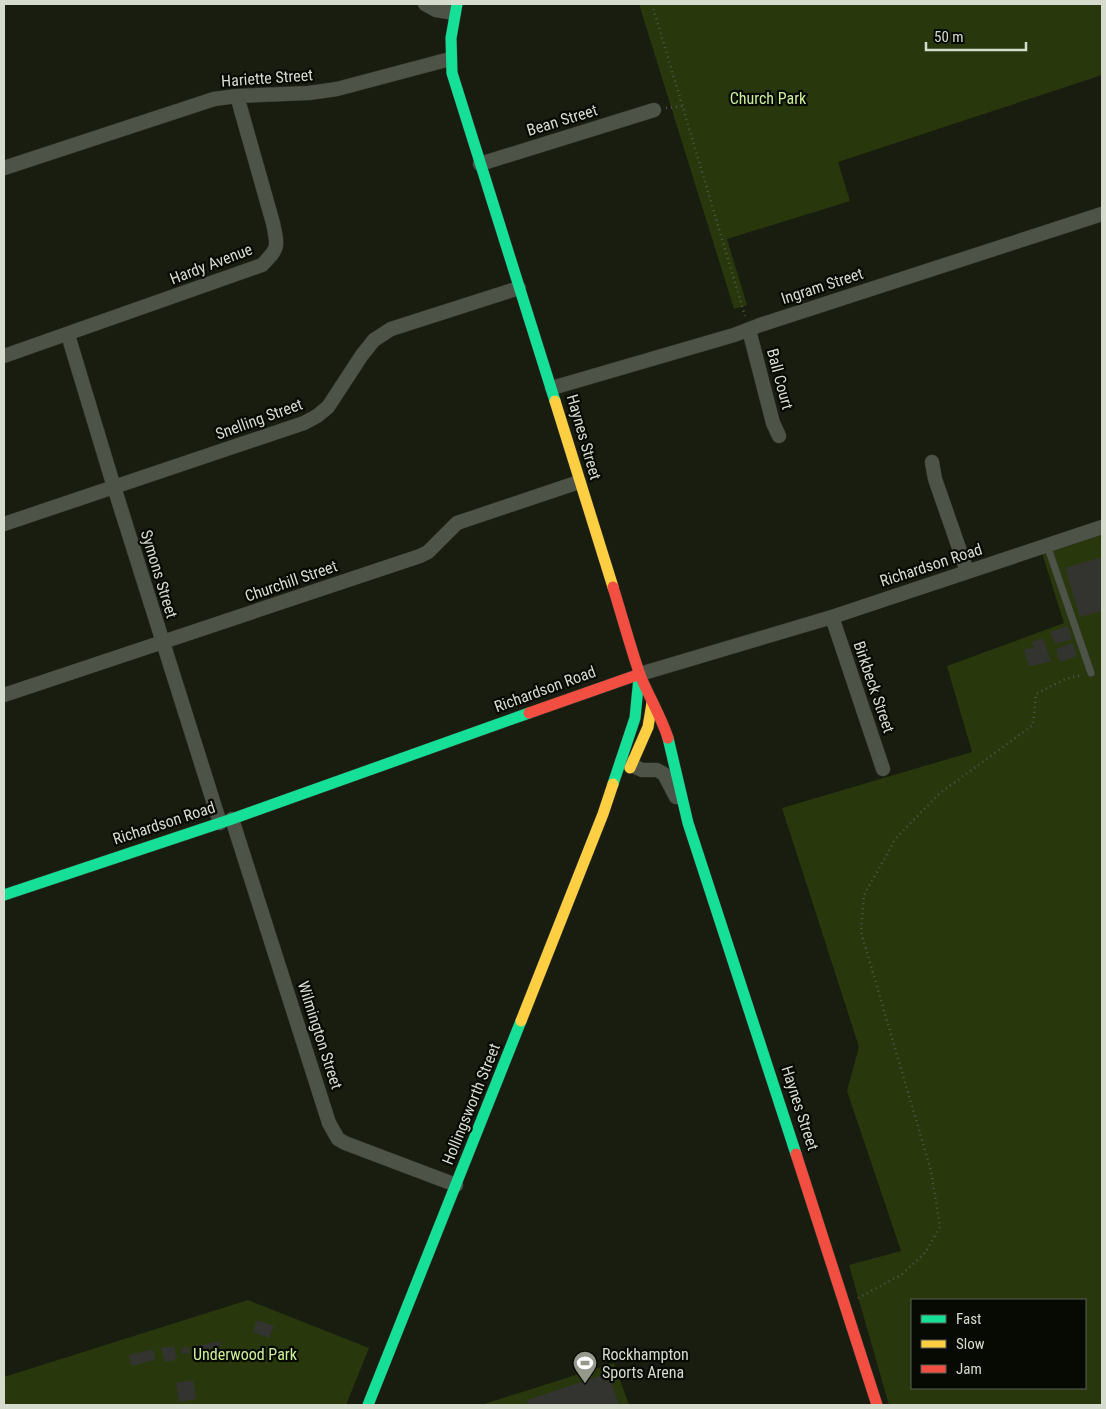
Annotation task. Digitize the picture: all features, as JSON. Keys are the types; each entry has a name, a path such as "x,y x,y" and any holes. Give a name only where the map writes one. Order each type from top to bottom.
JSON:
{"street":[{"path":"426,4 436,10 451,8"},
{"name":"Haynes Street","path":"451,8 450,59 452,73 640,674 663,722 669,740 688,823 877,1405"},
{"name":"Hariette Street","path":"4,168 214,99 237,96 309,93 337,89 450,59"},
{"name":"Hardy Avenue","path":"4,356 262,265 274,252 276,241 273,223 237,96"},
{"name":"Bean Street","path":"480,164 654,110"},
{"name":"Ingram Street","path":"552,388 749,330 1102,214"},
{"name":"Snelling Street","path":"4,524 286,429 318,416 328,407 374,340 391,329 519,288"},
{"name":"Ball Court","path":"749,330 773,423 779,436"},
{"name":"Symons Street","path":"68,335 163,642 226,821"},
{"path":"932,462 935,480 967,571"},
{"name":"Churchill Street","path":"4,695 420,556 428,552 457,523 579,482"},
{"name":"Richardson Road","path":"4,895 226,821 640,674 832,617 1102,527"},
{"name":"Birkbeck Street","path":"832,617 883,769"},
{"name":"Hollingsworth Street","path":"626,763 635,718 640,674"},
{"name":"Hollingsworth Street","path":"368,1405 603,814 626,763 648,727 652,702"},
{"name":"Haynes Street","path":"626,763 642,770 657,770 664,774 688,823"},
{"name":"Wilmington Street","path":"226,821 329,1123 338,1139 456,1185"}],"lane":[{"path":"1047,545 1091,673"}],"path":[{"path":"652,4 749,330"},
{"path":"845,1304 901,1275 925,1254 940,1227 931,1172 861,932 864,895 896,838 940,793 1034,725 1036,694 1065,679 1091,673"}],"green space":[{"name":"Church Park","path":"639,4 1102,4 1102,75 838,162 850,201 727,239 747,305 734,309"},
{"path":"1102,533 1102,1405 889,1405 849,1265 901,1251 847,1091 859,1047 782,808 972,752 947,666 1064,623 1042,553"},
{"name":"Underwood Park","path":"248,1300 369,1348 346,1405 4,1405 4,1377"},
{"name":"Rockhampton Sports Arena","path":"614,1363 629,1405 481,1405"}],"building":[{"path":"1102,557 1102,611 1080,617 1065,568"},
{"path":"1068,626 1072,639 1055,644 1050,632"},
{"path":"1043,638 1051,661 1029,667 1024,649 1034,648 1032,642"},
{"path":"1073,643 1077,656 1060,662 1056,649"},
{"path":"257,1320 274,1326 269,1338 253,1332"},
{"path":"220,1341 221,1346 197,1351 196,1346"},
{"path":"174,1346 177,1357 175,1357 175,1360 165,1362 161,1348"},
{"path":"189,1347 190,1353 182,1354 181,1348"},
{"path":"153,1349 155,1360 131,1366 129,1355"},
{"path":"608,1373 619,1405 529,1405 527,1400"},
{"path":"193,1380 196,1399 179,1402 176,1383"}],"traffic: fast":[{"path":"457,4 451,38 452,73 555,401"},
{"path":"613,784 635,718 639,677"},
{"path":"4,895 232,819 529,713"},
{"path":"668,738 688,823 796,1154"},
{"path":"368,1405 521,1021"}],"traffic: slow":[{"path":"555,401 613,587"},
{"path":"630,768 648,727 652,703"},
{"path":"521,1021 603,814 613,784"}],"traffic: jam":[{"path":"613,587 640,675 668,738"},
{"path":"529,713 640,674"},
{"path":"796,1154 877,1405"}],"place":[{"name":"Rockhampton Sports Arena","path":"585,1384"}]}
